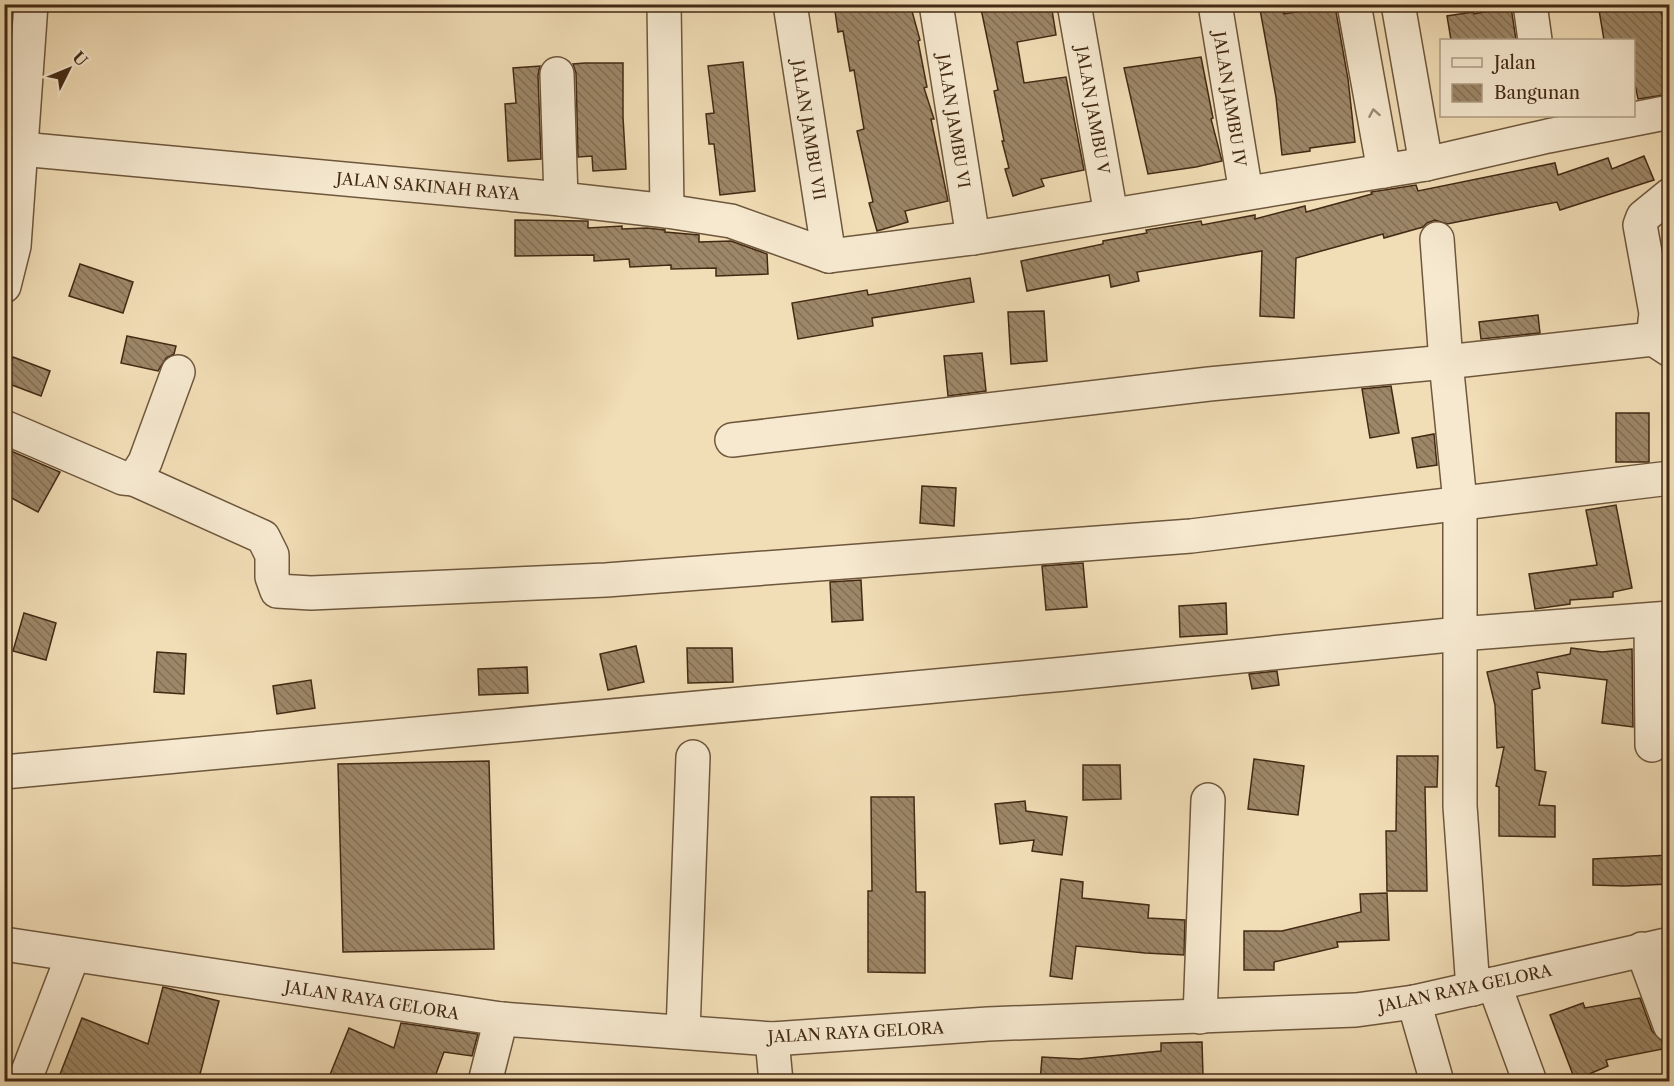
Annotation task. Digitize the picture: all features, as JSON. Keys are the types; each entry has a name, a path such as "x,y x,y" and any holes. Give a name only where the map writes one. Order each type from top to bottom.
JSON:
{"street":[{"path":"4,285 14,246 31,4"},
{"path":"664,4 667,211"},
{"name":"JALAN JAMBU VII","path":"790,4 829,256"},
{"name":"JALAN JAMBU VI","path":"936,4 973,238"},
{"name":"JALAN JAMBU V","path":"1074,4 1111,215"},
{"name":"JALAN JAMBU IV","path":"1215,4 1246,194"},
{"path":"1354,4 1384,171"},
{"path":"1398,4 1426,164"},
{"path":"1530,4 1535,39"},
{"path":"557,74 561,199"},
{"path":"829,256 973,238 1426,164 1547,126 1668,122"},
{"name":"JALAN SAKINAH RAYA","path":"21,149 561,199 667,211 732,221 829,256"},
{"path":"732,440 1209,384 1661,344 1640,225 1643,218 1670,195"},
{"path":"1437,239 1460,502 1460,806 1483,986 1530,1082"},
{"path":"134,479 145,462 178,372"},
{"path":"4,427 123,478 134,479 263,537 272,555 272,577 277,591 311,593 606,580 1191,536 1670,478"},
{"path":"4,772 1065,674 1459,634 1660,619 1652,745"},
{"path":"682,1032 693,757"},
{"path":"1200,1017 1208,800"},
{"name":"JALAN RAYA GELORA","path":"4,944 501,1019 772,1039 988,1024 1356,1010 1414,1002 1656,947"},
{"path":"1656,947 1670,1025"},
{"path":"24,1082 73,955"},
{"path":"1414,1002 1437,1082"},
{"path":"485,1082 501,1019"},
{"path":"772,1039 776,1082"}],"building":[{"path":"834,4 910,4 920,40 918,41 927,87 924,88 934,119 931,119 948,201 905,211 908,222 877,231 869,203 873,202 857,131 864,129 854,70 850,71 843,31 838,32"},
{"path":"980,4 1051,4 1056,35 1017,42 1024,83 1066,77 1084,170 1041,179 1044,186 1013,196 1005,169 1009,168 994,91 998,90"},
{"path":"1259,4 1283,4 1284,14 1335,6 1348,79 1355,142 1310,148 1310,151 1282,155 1276,97"},
{"path":"1598,4 1658,4 1670,39 1670,94 1638,99 1635,85 1635,39 1604,39"},
{"path":"1511,7 1516,39 1451,39 1447,16 1473,12 1474,14"},
{"path":"1201,57 1213,118 1211,119 1222,161 1148,174 1124,68"},
{"path":"743,62 755,191 720,195 714,144 709,144 706,114 714,113 708,66"},
{"path":"623,63 626,169 593,171 592,156 578,157 576,73 573,64"},
{"path":"540,66 538,75 541,159 508,161 505,104 516,103 513,68"},
{"path":"1644,156 1654,180 1560,210 1557,202 1447,224 1435,220 1423,227 1384,238 1383,234 1296,258 1294,318 1260,316 1262,251 1137,272 1139,281 1111,287 1109,275 1027,291 1021,261 1103,244 1103,241 1147,233 1146,230 1201,221 1202,225 1255,215 1255,219 1305,206 1306,212 1372,194 1371,192 1416,185 1418,191 1555,163 1558,175 1608,158 1612,169"},
{"path":"515,220 588,221 588,228 622,226 622,229 647,228 699,235 699,242 731,241 767,254 768,274 716,276 716,268 671,269 671,265 630,267 629,259 594,261 594,255 515,256"},
{"path":"80,264 133,282 123,313 69,296"},
{"path":"970,278 974,302 872,318 873,326 798,339 792,303 867,290 868,295"},
{"path":"1044,311 1047,361 1011,364 1008,312"},
{"path":"1538,315 1540,333 1481,339 1479,322"},
{"path":"127,336 176,346 174,354 166,358 158,371 121,363"},
{"path":"982,353 986,391 948,396 944,356"},
{"path":"13,357 50,371 41,396 4,382"},
{"path":"1391,386 1399,433 1370,438 1362,389"},
{"path":"1616,413 1649,413 1649,462 1616,462"},
{"path":"1434,434 1437,465 1417,468 1412,438"},
{"path":"4,448 60,472 38,512 4,494"},
{"path":"922,486 956,488 954,526 920,523"},
{"path":"1616,505 1632,588 1613,592 1613,597 1570,600 1570,604 1535,609 1529,574 1597,565 1586,510"},
{"path":"1083,563 1087,607 1046,610 1042,566"},
{"path":"861,580 863,620 832,622 830,582"},
{"path":"1226,603 1227,634 1180,637 1179,606"},
{"path":"24,613 56,623 46,660 13,651"},
{"path":"636,646 644,682 608,690 600,654"},
{"path":"687,648 732,648 733,682 688,683"},
{"path":"1571,648 1602,652 1632,649 1633,727 1602,723 1607,680 1537,672 1540,688 1532,690 1535,770 1546,772 1539,805 1555,806 1555,837 1499,836 1499,787 1496,786 1504,747 1497,748 1495,705 1487,672 1570,654"},
{"path":"157,652 186,654 184,694 154,692"},
{"path":"527,667 528,693 479,695 478,669"},
{"path":"1277,671 1279,685 1252,689 1249,674"},
{"path":"311,680 315,708 277,714 273,686"},
{"path":"1397,756 1438,756 1437,787 1425,787 1427,891 1387,891 1386,831 1396,831"},
{"path":"1254,759 1304,766 1298,815 1248,809"},
{"path":"489,761 494,949 343,952 338,764"},
{"path":"1083,765 1120,765 1121,799 1083,800"},
{"path":"871,797 914,797 916,892 925,892 925,973 868,972 868,891 872,891"},
{"path":"1025,801 1026,811 1067,817 1062,855 1032,851 1034,840 1000,844 995,804"},
{"path":"1670,855 1670,884 1593,885 1593,859"},
{"path":"1061,879 1083,882 1082,898 1149,905 1148,918 1185,920 1184,955 1076,946 1072,979 1050,976"},
{"path":"1387,893 1389,940 1337,942 1338,947 1274,962 1274,970 1244,970 1244,931 1282,931 1361,912 1360,894"},
{"path":"163,987 219,1001 198,1082 57,1082 82,1018 148,1044"},
{"path":"1640,998 1652,1031 1662,1041 1663,1049 1606,1060 1608,1066 1575,1080 1550,1015 1583,1003 1585,1008"},
{"path":"401,1023 478,1034 472,1056 444,1052 433,1082 327,1082 349,1028 394,1048"},
{"path":"1202,1042 1203,1075 1138,1076 1139,1082 1040,1082 1042,1057 1079,1059 1161,1051 1161,1043"}]}
